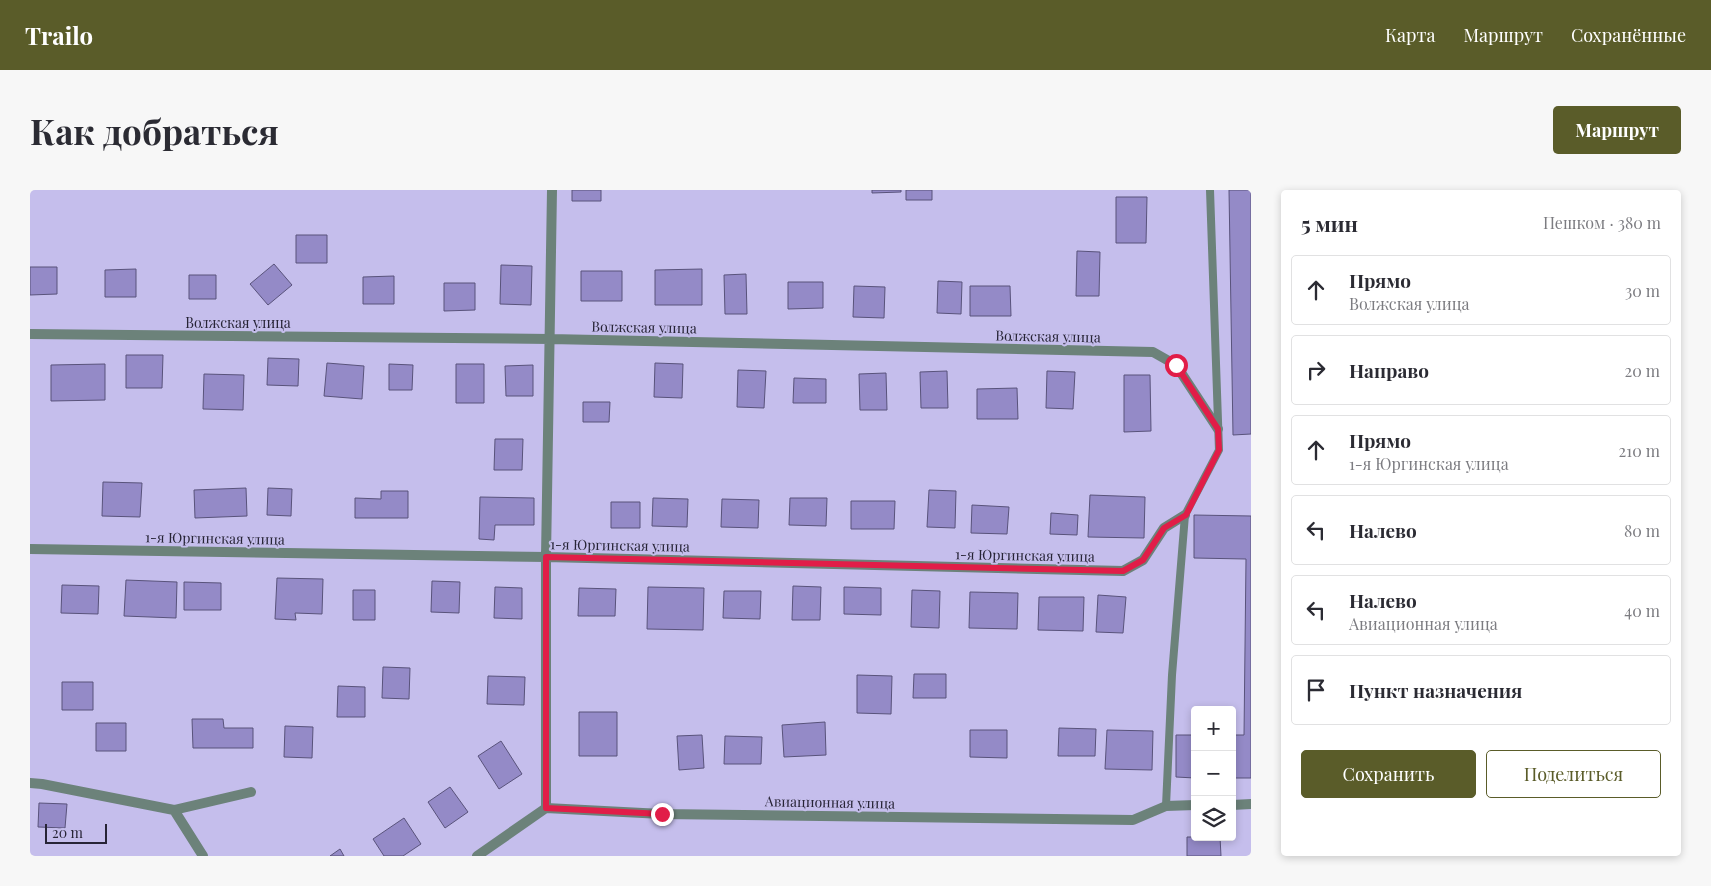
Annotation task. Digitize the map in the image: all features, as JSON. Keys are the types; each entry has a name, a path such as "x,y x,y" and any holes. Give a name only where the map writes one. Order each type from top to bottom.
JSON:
{"street":[{"path":"477,856 546,808 546,557 552,190"},
{"name":"Волжская улица","path":"30,334 550,339 1153,352 1176,365 1218,429"},
{"name":"1-я Юргинская улица","path":"30,549 546,557 1123,571 1143,560 1164,528 1186,515"},
{"path":"30,783 174,810 251,792"},
{"path":"1236,805 1251,804"},
{"name":"Авиационная улица","path":"546,808 662,814 1133,820 1166,806 1191,805"},
{"path":"174,810 203,856"}],"lane":[{"path":"1166,806 1172,676 1186,515 1219,450 1210,190"}],"building":[{"path":"572,190 601,190 601,201 572,201"},
{"path":"872,190 901,190 901,192 872,193"},
{"path":"906,190 932,190 932,200 906,200"},
{"path":"1229,190 1251,190 1251,434 1233,435"},
{"path":"1116,197 1147,197 1146,243 1116,243"},
{"path":"296,235 327,235 327,263 296,263"},
{"path":"1077,251 1100,252 1099,296 1076,296"},
{"path":"274,264 292,285 268,305 250,284"},
{"path":"501,265 532,266 531,305 500,304"},
{"path":"30,267 57,267 57,294 30,295"},
{"path":"136,269 136,297 105,297 105,270"},
{"path":"702,269 702,305 655,305 655,270"},
{"path":"581,271 622,271 622,301 581,301"},
{"path":"746,274 747,314 725,314 724,275"},
{"path":"189,275 216,275 216,299 189,299"},
{"path":"394,276 394,304 363,304 363,277"},
{"path":"938,281 962,282 961,314 937,313"},
{"path":"788,282 823,282 823,308 788,309"},
{"path":"444,283 475,283 475,310 444,311"},
{"path":"854,286 885,287 884,318 853,317"},
{"path":"970,286 1010,286 1011,316 970,316"},
{"path":"126,355 163,355 162,388 126,388"},
{"path":"268,358 299,359 298,386 267,385"},
{"path":"327,363 364,366 362,399 324,396"},
{"path":"655,363 683,364 682,398 654,397"},
{"path":"105,364 105,400 51,401 51,365"},
{"path":"389,364 413,365 412,390 389,390"},
{"path":"456,364 484,364 484,403 456,403"},
{"path":"533,365 533,396 506,396 505,366"},
{"path":"738,370 766,371 764,408 737,407"},
{"path":"947,371 948,408 921,408 920,372"},
{"path":"1047,371 1075,372 1073,409 1046,408"},
{"path":"886,373 887,410 860,410 859,374"},
{"path":"204,374 244,375 243,410 203,409"},
{"path":"1124,375 1150,375 1151,431 1124,432"},
{"path":"794,378 826,379 826,403 793,403"},
{"path":"1017,388 1018,419 977,419 977,389"},
{"path":"583,402 610,402 609,422 583,422"},
{"path":"495,439 523,439 522,470 494,470"},
{"path":"103,482 142,483 140,517 102,516"},
{"path":"246,488 247,516 195,518 194,490"},
{"path":"268,488 292,489 291,516 267,515"},
{"path":"929,490 956,491 955,528 927,527"},
{"path":"381,491 408,491 408,518 355,518 355,498 381,499"},
{"path":"1090,495 1145,497 1144,538 1088,537"},
{"path":"480,497 534,498 534,525 495,525 494,540 479,539"},
{"path":"653,498 688,499 687,527 652,526"},
{"path":"790,498 827,498 826,526 789,525"},
{"path":"722,499 759,500 758,528 721,527"},
{"path":"851,501 895,501 894,529 851,529"},
{"path":"611,502 640,502 640,528 611,528"},
{"path":"972,505 1009,507 1007,534 971,533"},
{"path":"1051,513 1078,515 1077,535 1050,534"},
{"path":"1194,515 1251,516 1251,778 1236,778 1236,735 1244,735 1246,559 1194,558"},
{"path":"277,578 323,579 322,614 295,613 296,620 275,619"},
{"path":"126,580 177,582 176,618 124,616"},
{"path":"432,581 460,582 459,613 431,612"},
{"path":"184,582 221,583 221,610 184,610"},
{"path":"62,585 99,586 98,614 61,613"},
{"path":"793,586 821,587 820,620 792,620"},
{"path":"495,587 522,588 522,619 494,618"},
{"path":"648,587 704,588 703,630 647,629"},
{"path":"844,587 881,588 881,615 844,614"},
{"path":"579,588 616,589 615,616 578,616"},
{"path":"353,590 375,590 375,620 353,620"},
{"path":"912,590 940,591 939,628 911,627"},
{"path":"724,591 761,591 760,619 723,618"},
{"path":"970,592 1018,593 1017,629 969,628"},
{"path":"1098,595 1126,597 1123,633 1096,632"},
{"path":"1039,597 1084,597 1083,631 1038,630"},
{"path":"383,667 410,668 409,699 382,698"},
{"path":"914,674 946,674 946,698 913,698"},
{"path":"857,675 892,676 891,714 857,713"},
{"path":"488,676 525,677 524,705 487,704"},
{"path":"62,682 93,682 93,710 62,710"},
{"path":"338,686 365,687 365,717 337,717"},
{"path":"579,712 617,712 617,756 579,756"},
{"path":"192,719 223,719 224,728 253,728 253,748 193,748"},
{"path":"825,722 826,755 784,757 782,725"},
{"path":"96,723 126,723 126,751 96,751"},
{"path":"285,726 313,727 312,758 284,757"},
{"path":"1059,728 1096,729 1095,756 1058,756"},
{"path":"970,730 1007,730 1007,758 970,757"},
{"path":"1107,730 1153,731 1152,770 1105,769"},
{"path":"702,735 704,768 679,770 677,736"},
{"path":"1176,735 1191,735 1191,778 1176,777"},
{"path":"725,736 762,737 761,764 724,764"},
{"path":"501,741 522,774 499,789 478,756"},
{"path":"450,787 468,812 445,828 428,802"},
{"path":"39,803 67,804 65,828 38,827"},
{"path":"404,818 421,844 403,856 384,856 373,839"},
{"path":"1187,837 1191,837 1191,841 1220,841 1221,856 1187,856"},
{"path":"340,849 344,856 330,856"}],"route":[{"path":"662,814 546,808 546,557 1123,571 1143,560 1164,528 1186,515 1219,450 1218,429 1176,365"}]}
